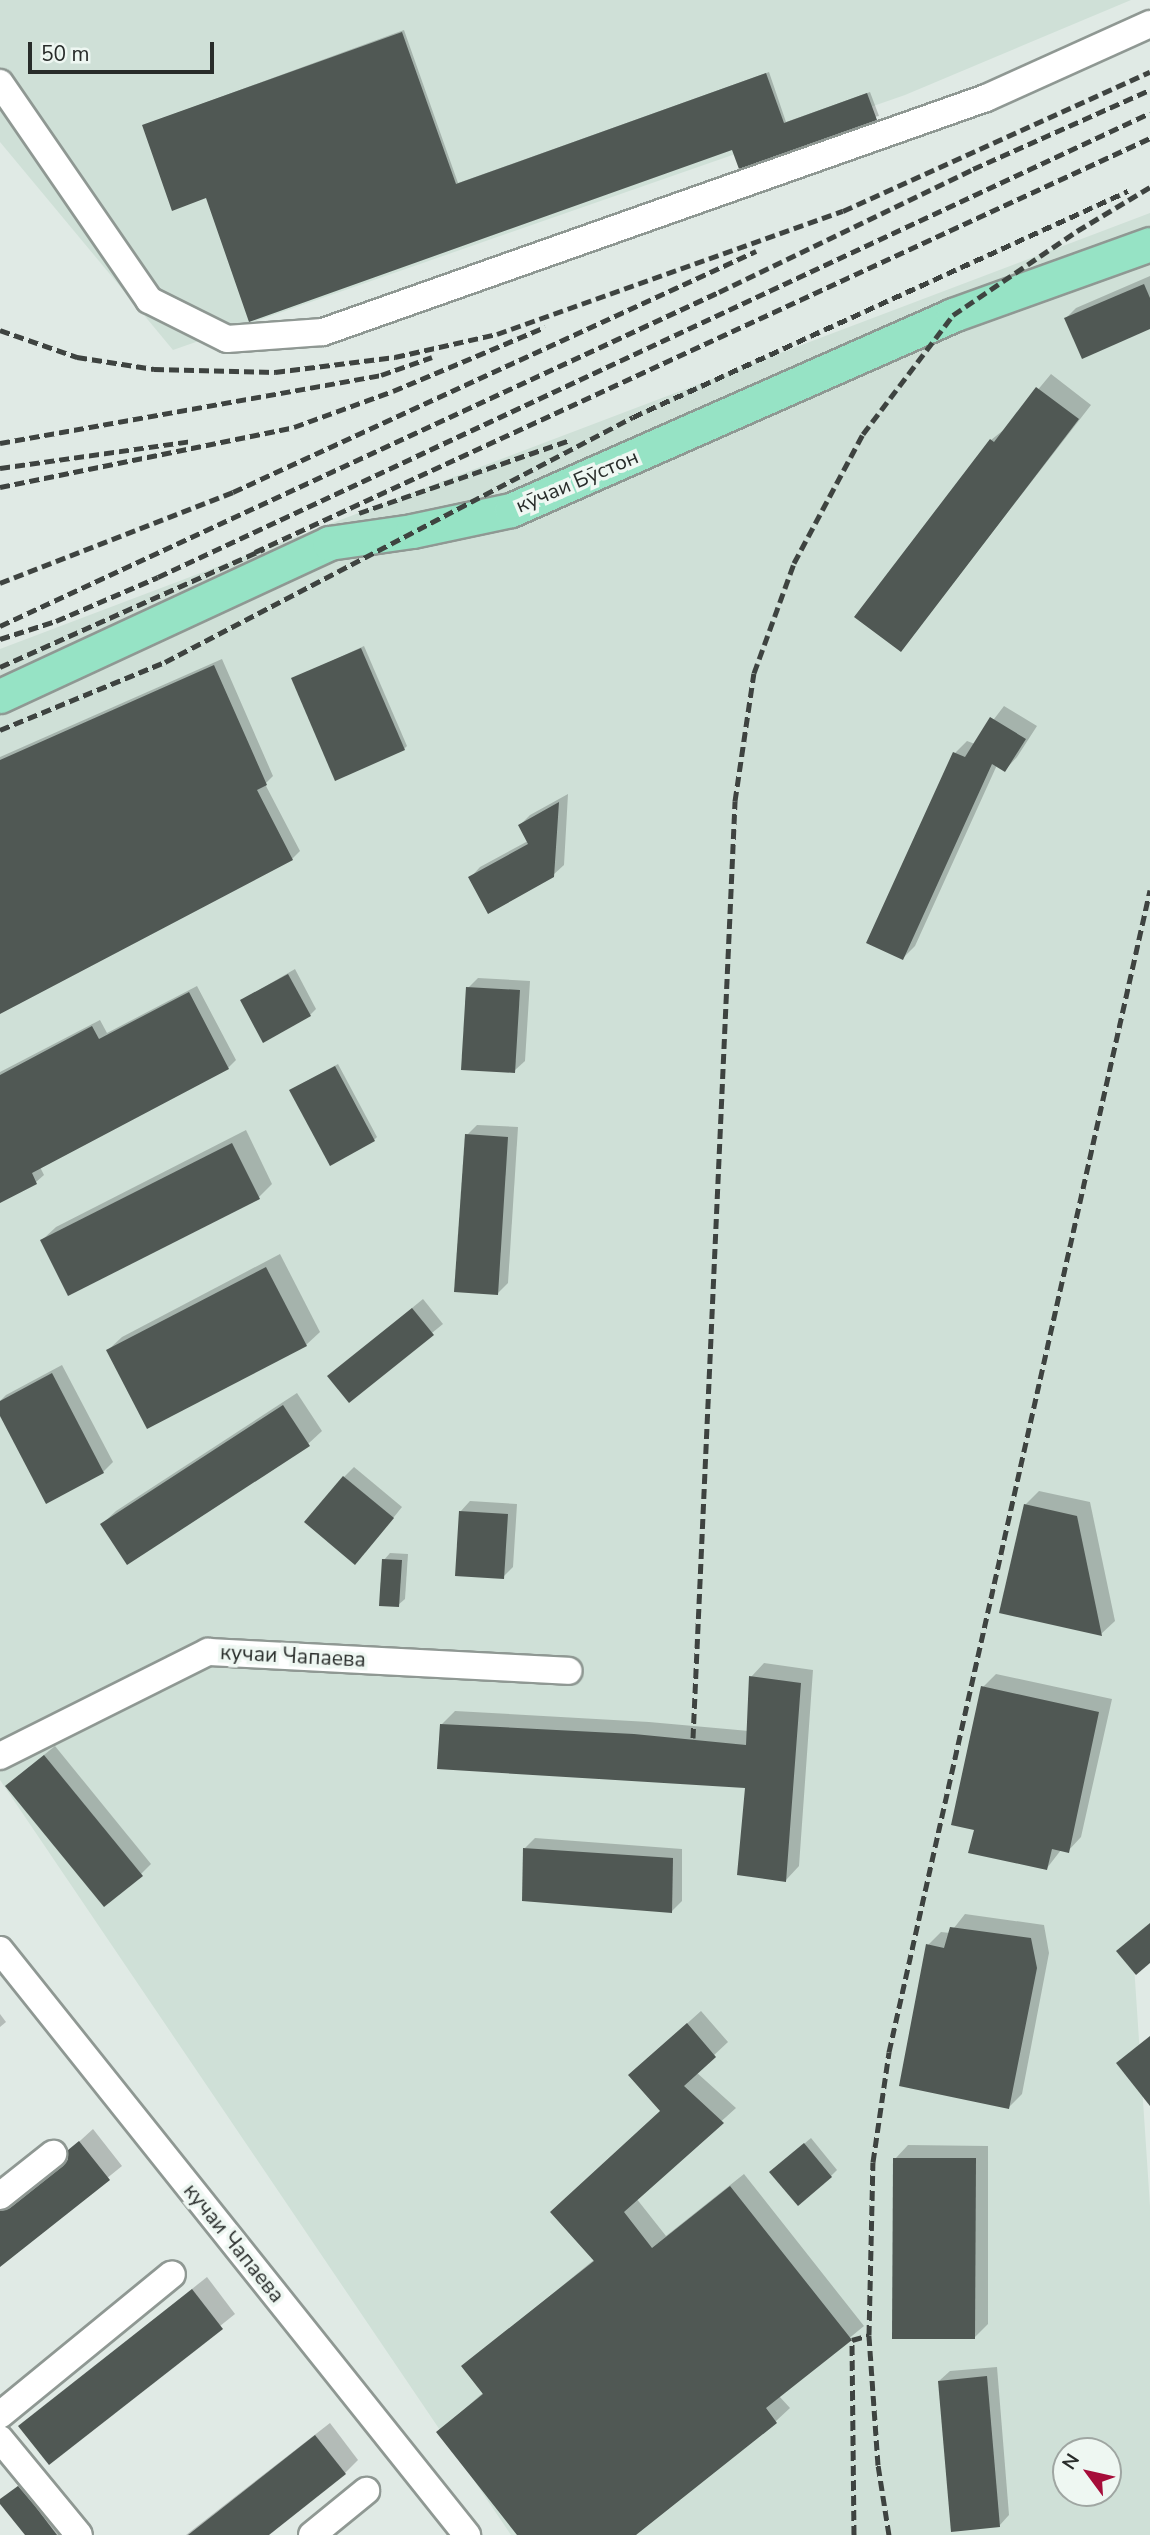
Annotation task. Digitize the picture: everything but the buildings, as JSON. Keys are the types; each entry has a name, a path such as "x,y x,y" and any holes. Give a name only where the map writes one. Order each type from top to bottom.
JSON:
{"main road":[{"name":"кӯчаи Бӯстон","path":"0,696 329,543 412,531 511,510 953,315 1150,244"}],"street":[{"path":"0,83 149,300 227,339 323,332 986,98 1150,24"},
{"name":"кучаи Чапаева","path":"0,1756 208,1652 569,1671"},
{"name":"кучаи Чапаева","path":"0,1950 467,2535"},
{"path":"0,2196 53,2154"},
{"path":"0,2415 172,2274"},
{"path":"0,2439 79,2535"},
{"path":"312,2535 366,2491"}],"shaded area":[{"path":"0,0 1131,0 905,95 173,350 0,142"},
{"path":"1150,213 1150,1952 1134,1965 1150,2206 1150,2535 511,2535 0,1780 0,649"}],"railway":[{"path":"0,330 77,357 154,369 275,372 395,357 497,334 843,211 1150,72"},
{"path":"0,626 719,292 973,169 1150,90"},
{"path":"0,639 56,621 158,577 1150,113"},
{"path":"255,552 1150,138"},
{"path":"693,1738 735,801 754,673 794,563 863,434 953,315 1077,231 1150,187"},
{"path":"0,730 165,662 633,417 1128,191"},
{"path":"0,583 233,492 756,251"},
{"path":"0,487 294,427 393,391 545,327"},
{"path":"0,443 381,375 432,357"},
{"path":"359,513 570,440"},
{"path":"0,468 191,441"},
{"path":"0,667 264,549"},
{"path":"889,2535 878,2465 869,2335 873,2162 889,2052 1150,890"},
{"path":"854,2535 852,2340 869,2335"}]}
